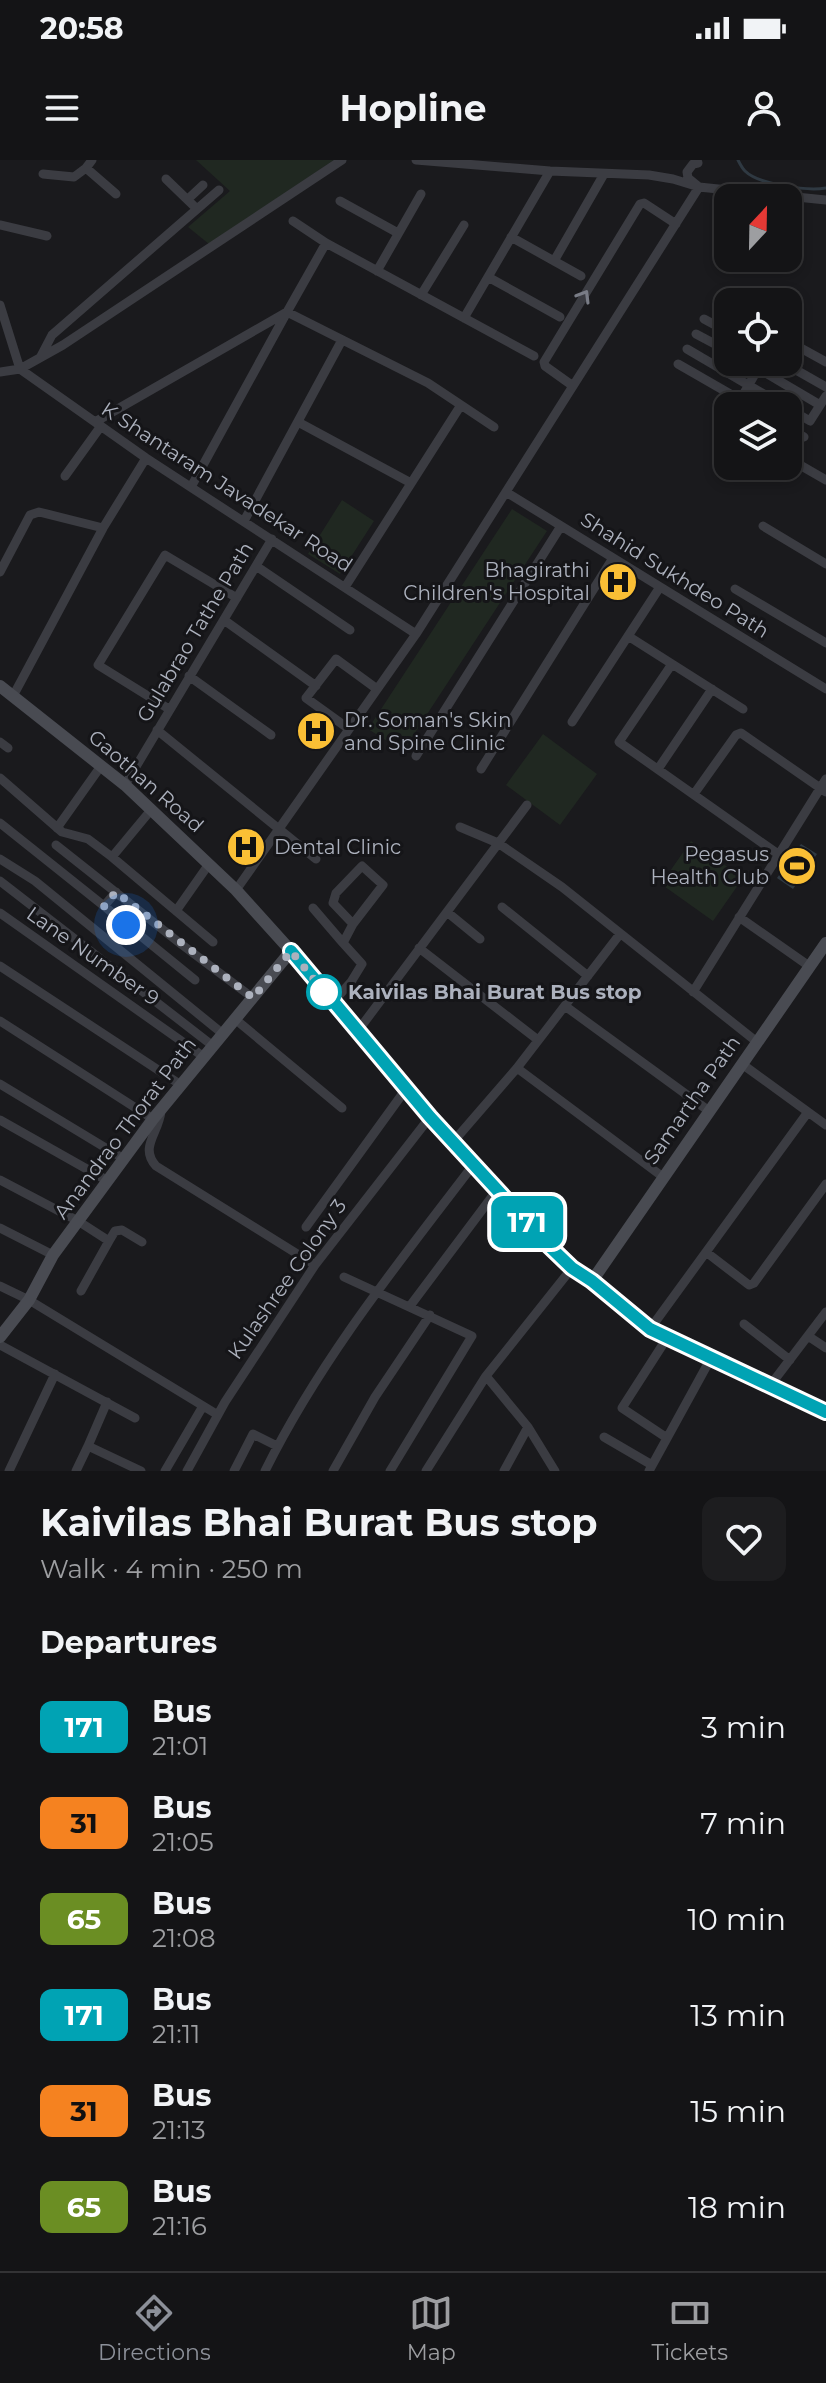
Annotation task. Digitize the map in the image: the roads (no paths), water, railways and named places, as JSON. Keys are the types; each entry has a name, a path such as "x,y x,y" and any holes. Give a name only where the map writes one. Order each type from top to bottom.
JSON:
{"street":[{"path":"0,372 20,369 63,345 342,160"},
{"path":"416,160 649,175 699,187 826,200"},
{"path":"697,160 698,163 687,172 688,178 699,187"},
{"path":"43,174 74,177 89,164 116,194"},
{"path":"464,318 550,171"},
{"path":"554,261 604,174"},
{"path":"166,179 197,209"},
{"path":"188,199 203,185"},
{"path":"236,890 416,634 699,187"},
{"path":"40,358 52,335 219,190"},
{"path":"377,271 421,194"},
{"path":"340,201 398,233"},
{"path":"573,386 545,366 544,362 618,239 642,203 676,224"},
{"path":"293,221 326,243 534,356"},
{"path":"0,225 47,236"},
{"path":"421,295 464,225"},
{"path":"511,237 581,276"},
{"path":"191,487 326,243"},
{"path":"488,277 560,317"},
{"path":"0,305 20,369"},
{"path":"287,312 428,383 494,427"},
{"path":"65,476 98,424 287,312"},
{"path":"704,319 714,324"},
{"path":"696,334 714,344"},
{"path":"244,521 342,340"},
{"path":"687,349 759,392"},
{"path":"802,349 826,362"},
{"path":"678,364 726,392"},
{"name":"K Shantaram Javadekar Road","path":"20,369 146,458 416,634"},
{"path":"802,373 826,387"},
{"path":"745,392 754,376"},
{"path":"780,376 823,400 810,421 802,416"},
{"path":"345,587 461,405"},
{"path":"298,422 411,483"},
{"path":"13,696 103,528 146,458"},
{"path":"802,466 826,480"},
{"name":"Shahid Sukhdeo Path","path":"506,492 826,689"},
{"path":"0,572 30,515 39,512 103,528"},
{"path":"416,756 561,526"},
{"path":"763,526 826,564"},
{"name":"Gulabrao Tathe Path","path":"125,785 272,539"},
{"path":"169,709 98,665 165,555 237,598"},
{"path":"481,769 613,558"},
{"path":"256,566 350,630"},
{"path":"572,722 660,587"},
{"path":"735,589 826,643"},
{"path":"224,620 316,686"},
{"path":"628,636 743,709"},
{"path":"349,729 306,698 336,659 377,689"},
{"path":"672,664 619,742 778,854"},
{"path":"189,676 271,735"},
{"name":"Gaothan Road","path":"0,686 125,785 236,890 430,1117 572,1268 650,1329 826,1412"},
{"path":"658,769 712,689"},
{"path":"157,730 316,859"},
{"path":"693,992 778,854 824,787 739,733 694,794"},
{"path":"57,828 101,766"},
{"path":"0,778 62,832 88,839 112,857 213,942"},
{"path":"357,1032 527,805"},
{"path":"112,857 151,810"},
{"path":"0,823 195,980"},
{"path":"460,827 498,843 562,887 757,1042"},
{"path":"56,845 253,998"},
{"path":"0,859 35,881 223,1034"},
{"path":"176,911 209,864"},
{"path":"343,943 353,924 383,885 362,866 336,893 333,903 353,924"},
{"path":"0,881 213,1046"},
{"path":"104,906 116,892"},
{"path":"502,907 588,976"},
{"path":"313,908 362,964 333,1002"},
{"path":"447,912 480,939"},
{"name":"Lane Number 9","path":"0,913 204,1057"},
{"path":"739,917 809,966"},
{"path":"453,1142 517,1068 620,934"},
{"name":"Samartha Path","path":"592,1281 826,943"},
{"path":"419,948 538,1040"},
{"name":"Anandrao Thorat Path","path":"1,1336 29,1300 53,1255 161,1108 291,951"},
{"path":"0,966 181,1085"},
{"path":"565,1006 709,1111"},
{"path":"235,1019 342,1108"},
{"path":"0,1021 153,1119"},
{"path":"742,1064 826,1125"},
{"path":"517,1068 663,1177"},
{"path":"0,1084 124,1159"},
{"path":"306,1227 406,1089"},
{"path":"161,1108 159,1126 147,1148 148,1158 156,1166 315,1265"},
{"path":"650,1329 808,1112"},
{"name":"Kulashree Colony 3","path":"187,1471 218,1415 315,1265 430,1117"},
{"path":"0,1120 108,1181"},
{"path":"265,1471 323,1370 377,1291 474,1164"},
{"path":"0,1180 109,1241"},
{"path":"706,1252 749,1285 754,1283 826,1184"},
{"path":"410,1306 497,1190"},
{"path":"0,1228 53,1255"},
{"path":"81,1291 115,1231 122,1230 142,1242"},
{"path":"426,1471 486,1376 572,1268"},
{"path":"344,1277 472,1336 390,1471"},
{"path":"0,1286 29,1300 218,1415"},
{"path":"769,1387 826,1312"},
{"path":"333,1471 375,1397 430,1315"},
{"path":"744,1324 790,1360"},
{"path":"1,1336 55,1374 135,1418"},
{"path":"808,1336 826,1348"},
{"path":"667,1338 622,1408 667,1438"},
{"path":"604,1437 650,1468 711,1358"},
{"path":"9,1471 55,1374"},
{"path":"486,1376 528,1427 555,1471"},
{"path":"76,1471 107,1402"},
{"path":"165,1471 203,1406"},
{"path":"504,1471 528,1427"},
{"path":"234,1471 253,1434 277,1446"},
{"path":"88,1446 129,1468 141,1471"}],"waterway":[{"path":"738,160 745,171 761,180 796,188 826,188"}],"place":[{"name":"Bhagirathi Children's Hospital","path":"618,582"},
{"name":"Dr. Soman's Skin and Spine Clinic","path":"316,731"},
{"name":"Dental Clinic","path":"246,847"},
{"name":"Pegasus Health Club","path":"797,866"},
{"name":"Kaivilas Bhai Burat Bus stop","path":"324,992"}]}
